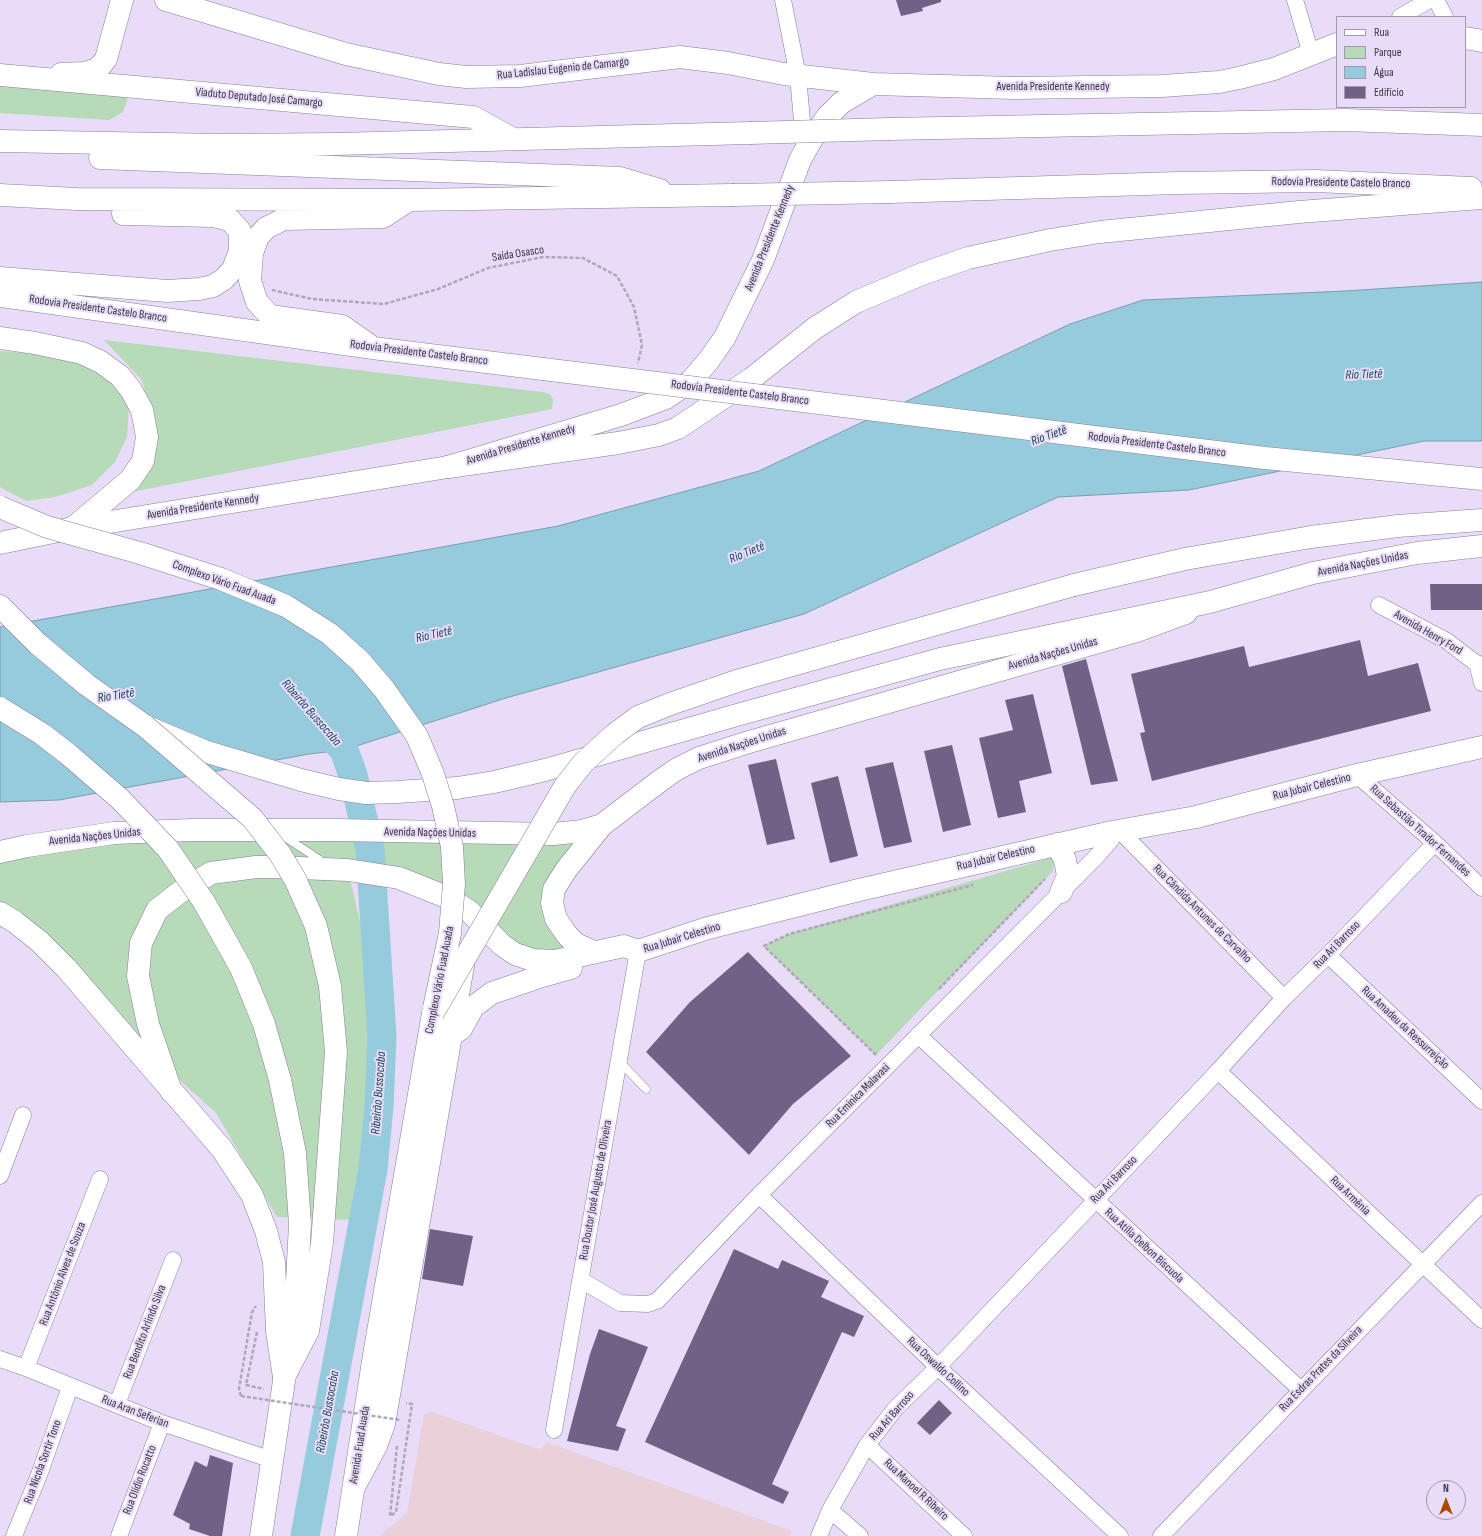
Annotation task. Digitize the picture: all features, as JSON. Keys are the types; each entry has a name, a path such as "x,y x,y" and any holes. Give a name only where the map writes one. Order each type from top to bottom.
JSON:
{"main road":[{"path":"0,70 78,74 97,69 106,59 122,0"},
{"name":"Rua Ladislau Eugenio de Camargo","path":"166,0 346,54 439,74 474,77 520,76 680,57 728,63 798,76 873,84"},
{"path":"1466,38 1482,41"},
{"name":"Avenida Presidente Kennedy","path":"0,543 74,528 448,467 648,406 666,398 691,381 709,360 725,337 742,306 763,260 805,151 813,137 836,108 850,97 873,84 1014,88 1191,85 1239,78 1274,69 1336,44"},
{"name":"Viaduto Deputado José Camargo","path":"0,75 473,117 513,139"},
{"path":"0,141 337,144 890,128 1345,120 1482,125"},
{"path":"44,142 74,156 620,178 678,196"},
{"name":"Rodovia Presidente Castelo Branco","path":"0,195 77,199 409,200 891,192 1178,183 1316,181 1482,189"},
{"path":"448,467 618,444 659,435 678,428 751,380 815,328 856,302 922,274 968,258 1050,240 1100,232 1299,212 1482,198"},
{"path":"0,278 167,291 199,290 213,286 224,279 233,269 240,251 240,231 236,225 226,219 213,216 107,214 77,199"},
{"path":"373,348 342,326 270,316 257,302 250,281 250,262 254,247 266,228 273,223 284,219 383,217 409,200"},
{"name":"Rodovia Presidente Castelo Branco","path":"0,296 373,348 1265,458 1482,478"},
{"path":"0,338 35,343 82,354 101,362 120,376 131,390 142,410 147,437 143,461 138,470 115,494 74,528"},
{"name":"Complexo Vário Fuad Auada","path":"0,507 47,527 140,553 221,579 286,606 330,634 360,661 384,689 417,736 433,774 443,806 452,847 454,884 450,933 432,1013 374,1355"},
{"path":"432,1013 565,786 583,763 615,734 638,717 670,704 740,680 1074,585 1185,559 1311,537 1398,526 1482,520"},
{"name":"Avenida Nações Unidas","path":"0,852 26,846 114,833 192,830 337,830 554,834 582,831 602,825 676,769 699,758 749,742 1137,631 1180,616 1210,602 1313,573 1417,553 1482,546"},
{"path":"145,726 204,751 256,768 331,787 366,793 457,788 494,782 545,770 940,659 1210,602"},
{"path":"0,606 44,649 87,684 145,726 252,818 280,854 295,880 316,926 330,986 336,1052 322,1243 308,1331 283,1385"},
{"path":"0,708 42,734 68,754 120,799 168,849 204,902 241,968 264,1024 280,1080 295,1153 300,1224 296,1300 261,1536"},
{"name":"Rua Jubair Celestino","path":"1357,775 1383,760 1482,734"},
{"name":"Rua Jubair Celestino","path":"450,1035 461,1029 472,1007 492,993 539,977 638,951 708,928 784,908 1057,844 1115,831 1196,816 1357,775 1482,747"},
{"path":"594,952 576,944 567,935 556,919 552,903 554,889 566,870 602,825"},
{"path":"1054,885 1068,876 1065,860 1057,844"},
{"path":"172,1091 148,1024 138,976 141,943 157,910 180,892 211,873 256,867 341,869 399,878 449,898 470,912 502,945 515,954 533,960 556,961 624,946 638,951"},
{"path":"354,1487 376,1446 384,1424 450,1035 461,981 470,912"},
{"path":"0,913 15,922 39,941 66,968 222,1149 255,1203 266,1231 274,1262 277,1331 283,1385"},
{"name":"Avenida Fuad Auada","path":"346,1536 374,1355"}],"street":[{"path":"783,0 798,76 805,151"},
{"path":"1295,0 1311,54"},
{"path":"1402,16 1429,0"},
{"path":"1436,0 1444,16"},
{"name":"Avenida Henry Ford","path":"1379,605 1447,641 1480,665 1482,683"},
{"name":"Rua Sebastião Tirador Fernandes","path":"1357,775 1435,842 1482,888"},
{"name":"Rua Eminica Malavasi","path":"581,1280 620,1303 648,1304 657,1301 759,1195 887,1067 1054,885 1097,856 1111,840 1115,831"},
{"name":"Rua Cândida Antunes de Carvalho","path":"1115,831 1284,998"},
{"name":"Rua Ari Barroso","path":"819,1536 830,1510 867,1445 895,1409 938,1367 1218,1071 1284,998 1328,955 1435,842"},
{"name":"Rua Doutor José Augusto de Oliveira","path":"554,1430 638,951"},
{"name":"Rua Amadeu da Ressurreição","path":"1328,955 1482,1100"},
{"name":"Rua Atília Delbon Biscuola","path":"918,1034 1301,1390"},
{"name":"Rua Armênia","path":"1218,1071 1482,1320"},
{"path":"0,1176 23,1115"},
{"name":"Rua Antônio Alves de Souza","path":"26,1368 100,1179"},
{"name":"Rua Oswaldo Collino","path":"759,1195 938,1367 1120,1536"},
{"name":"Rua Esdras Prates da Silveira","path":"1161,1536 1482,1203"},
{"name":"Rua Bendito Arlindo Silva","path":"117,1404 173,1260"},
{"name":"Rua Aran Seferian","path":"0,1359 162,1423 272,1460"},
{"name":"Rua Nicola Sortir Tono","path":"14,1536 39,1475 70,1387"},
{"name":"Rua Olídio Rocatto","path":"118,1536 162,1423"},
{"name":"Rua Manoel R Ribeiro","path":"867,1445 964,1536"},
{"path":"830,1510 860,1536"}],"lane":[{"path":"274,830 341,869"},
{"path":"619,1061 646,1089"}],"path":[{"name":"Saída Osasco","path":"250,281 260,287 312,299 384,304 438,289 488,268 543,257 583,258 618,276 634,307 642,345 637,366"},
{"path":"887,1067 764,946 789,934 975,885"},
{"path":"936,992 1054,885"},
{"path":"876,1055 881,1050"},
{"path":"258,1310 256,1306 252,1312 239,1389 241,1396 400,1420 400,1427"},
{"path":"258,1328 246,1385 283,1385"},
{"path":"388,1401 412,1404 396,1512 390,1516 398,1442"}],"shaded area":[{"path":"432,1412 541,1450 546,1442 792,1531 790,1536 379,1536 407,1513 424,1414"}],"green space":[{"path":"0,77 129,95 123,112 109,120 0,113"},
{"path":"104,340 542,392 550,394 553,400 552,409 132,492 154,425 142,380"},
{"path":"0,351 62,356 90,367 115,380 129,407 127,437 115,462 92,485 55,497 26,501 0,487"},
{"path":"582,831 554,889 576,944 533,960 470,912 348,870 373,979 372,1109 355,1220 277,1217 216,1113 108,1015 0,913 0,852 114,833"},
{"path":"1054,857 1053,871 876,1055 764,946 789,934"}],"water":[{"name":"Rio Tietê","path":"1482,282 1482,441 1424,441 1189,490 1058,497 804,614 506,698 344,750 309,754 59,800 0,802 0,627 558,526 759,471 1070,324 1143,300 1345,291"}],"building":[{"path":"896,0 941,0 941,2 922,8 923,11 901,16"},
{"path":"1430,584 1482,584 1482,610 1431,610"},
{"path":"1360,640 1368,676 1418,663 1431,711 1152,781 1140,733 1145,732 1131,674 1244,646 1249,667"},
{"path":"1086,659 1118,781 1091,785 1062,666"},
{"path":"1033,694 1052,773 1019,781 1026,812 998,818 979,738 1013,730 1005,700"},
{"path":"952,745 971,825 943,832 924,751"},
{"path":"776,759 795,839 767,845 748,765"},
{"path":"893,762 912,842 884,848 865,768"},
{"path":"838,776 858,856 830,863 811,783"},
{"path":"748,952 851,1056 793,1104 749,1155 646,1052 690,1002"},
{"path":"430,1229 473,1236 463,1286 422,1279"},
{"path":"734,1249 778,1269 782,1260 829,1281 821,1297 864,1316 854,1337 842,1332 772,1484 789,1492 783,1504 645,1442"},
{"path":"599,1329 648,1347 616,1426 626,1429 618,1451 567,1441 590,1354"},
{"path":"939,1400 952,1413 930,1435 917,1423"},
{"path":"210,1455 233,1463 222,1536 210,1536 189,1529 190,1524 173,1515 195,1461 207,1467"}],"waterway":[{"name":"Ribeirão Bussocaba","path":"305,1536 373,1169 379,1107 382,1037 370,849 353,775 344,750 317,720"}]}
